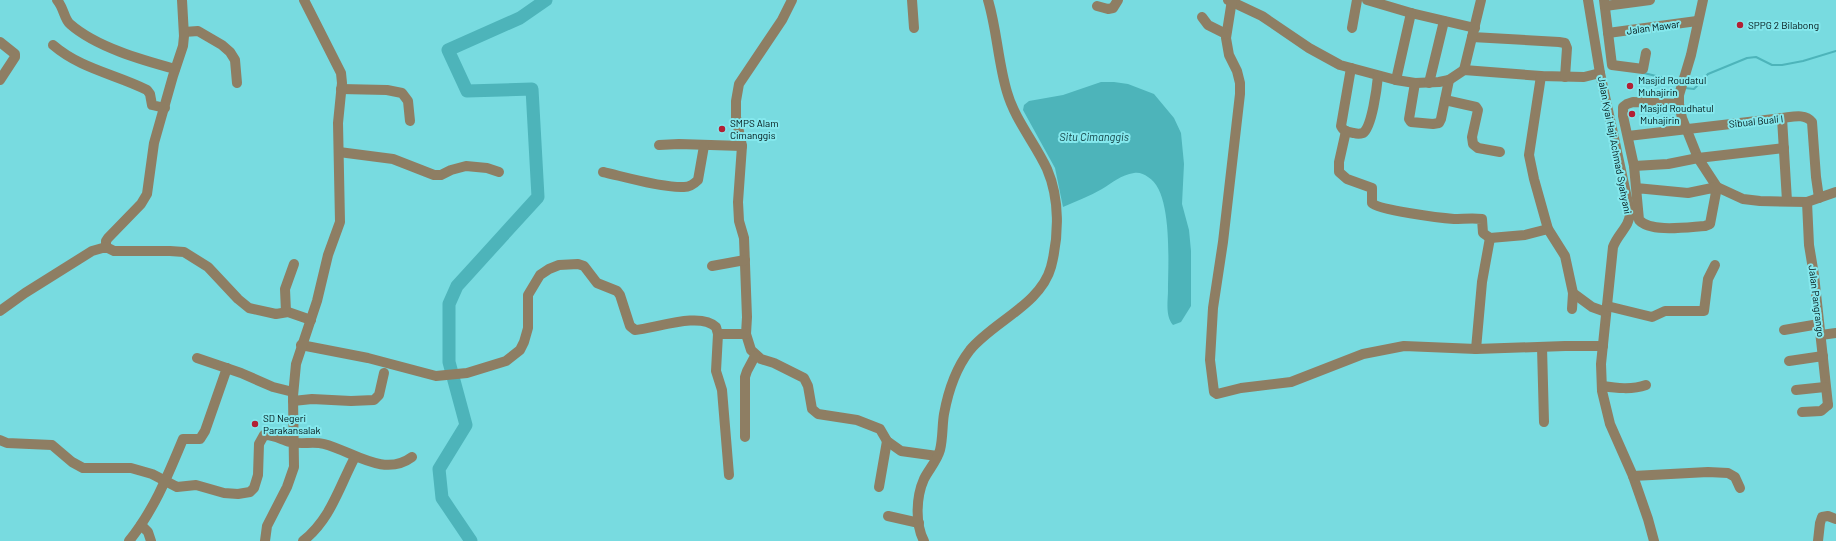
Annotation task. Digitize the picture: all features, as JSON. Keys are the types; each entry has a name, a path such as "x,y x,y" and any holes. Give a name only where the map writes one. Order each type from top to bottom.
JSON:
{"street":[{"path":"57,0 63,8 67,21 80,31 123,53 176,69"},
{"path":"106,247 106,241 108,238 146,198 154,143 183,46 184,32 182,0"},
{"path":"265,541 267,526 287,487 294,467 293,397 296,364 301,345 311,320 328,255 340,222 338,123 341,89 339,69 304,0"},
{"path":"792,0 782,20 740,84 737,92 736,117 742,146 738,202 739,222 744,238 747,317 746,334 748,343 755,356 795,372 804,378 808,386 812,409 818,414 844,418 880,429 887,441 901,451 938,456"},
{"path":"912,0 914,28"},
{"path":"924,541 919,523 920,495 924,480 938,456 949,395 963,360 982,337 1020,309 1044,283 1050,269 1056,236 1057,216 1048,170 1010,100 1005,85 994,20 988,0"},
{"path":"1097,6 1108,9 1113,8 1118,0"},
{"path":"1352,28 1357,0"},
{"path":"1367,0 1444,21 1474,33 1565,43 1567,48 1565,76"},
{"path":"1464,70 1481,0"},
{"name":"Jalan Kyai Haji Achmad Syahyani","path":"1588,0 1600,73 1630,218 1629,223 1615,241 1613,247 1603,346 1602,386 1610,424 1632,476 1648,519 1654,541"},
{"path":"1646,52 1643,69 1612,65 1605,3 1650,0"},
{"path":"1703,0 1679,104 1682,118 1698,158 1716,187 1744,199 1760,201 1807,202 1836,192"},
{"path":"1600,73 1584,77 1541,76 1464,70 1449,80 1429,83 1415,83 1396,80 1351,68 1323,57 1262,16 1231,1 1226,34 1229,55 1237,71 1240,83 1240,94 1223,242 1213,308 1210,360 1214,392 1217,394 1242,388 1291,382 1363,354 1397,347 1476,350 1603,346"},
{"path":"1396,80 1411,13"},
{"path":"1202,17 1208,26 1226,34"},
{"path":"1429,83 1444,21"},
{"name":"Jalan Mawar","path":"1608,33 1697,21"},
{"path":"184,32 198,31 222,45 230,52 235,60 237,83"},
{"path":"0,42 15,54 15,57 0,80"},
{"path":"53,45 63,54 80,64 147,90 150,94 152,105 165,108"},
{"path":"1351,68 1342,123 1344,130 1339,162 1340,172 1347,179 1372,188 1371,201 1374,206 1396,212 1441,217 1482,219 1483,233 1490,238 1525,235 1548,229"},
{"path":"1344,130 1357,134 1363,133 1366,130 1373,105 1378,76"},
{"path":"1541,76 1529,155 1548,229 1565,256 1573,293 1572,308"},
{"path":"1415,83 1409,119 1411,122 1433,124 1439,123 1449,80"},
{"path":"341,89 387,90 402,92 408,101 410,121"},
{"path":"1445,100 1476,107 1478,113 1472,137 1473,144 1478,148 1500,152"},
{"path":"1679,104 1633,102 1623,107 1623,116 1634,166 1639,220 1644,225 1655,228 1705,226 1710,224 1716,187"},
{"name":"Sibual Buali I","path":"1628,136 1802,116 1812,122 1819,198"},
{"path":"1782,118 1787,201"},
{"path":"659,145 679,144 704,146 742,146"},
{"path":"603,172 670,186 691,186 695,184 699,176 704,146"},
{"path":"1634,166 1668,164 1698,158 1784,148"},
{"path":"338,152 393,159 437,176 466,166 488,168 499,172"},
{"path":"1636,188 1688,193 1716,187"},
{"name":"Jalan Pangrango","path":"1807,202 1809,246 1820,324 1826,387 1831,404"},
{"path":"1476,350 1482,282 1490,238"},
{"path":"0,311 25,293 92,252 106,247 114,251 184,252 208,267 246,306 255,310 276,314 286,312 311,320"},
{"path":"712,266 745,260"},
{"path":"286,312 285,289 294,264"},
{"path":"301,345 368,358 436,376 450,376 467,373 506,361 520,350 528,328 528,295 540,275 559,265 578,264 584,266 597,283 617,292 623,301 630,326 635,330 681,321 710,323 716,327 718,334 716,371 722,390 729,475"},
{"path":"1573,293 1592,307 1652,316 1665,311 1704,311 1708,279 1715,265"},
{"path":"1784,330 1820,324"},
{"path":"1821,335 1836,333"},
{"path":"718,334 746,334"},
{"path":"1542,347 1544,422"},
{"path":"745,437 746,377 747,371 755,356"},
{"path":"1789,361 1823,356"},
{"path":"198,358 227,368 293,397 312,399 351,401 374,400 379,395 384,373"},
{"path":"129,541 141,525 166,481 183,439 200,439 205,431 227,368"},
{"path":"1602,386 1636,388 1646,385"},
{"path":"1796,390 1826,387"},
{"path":"1802,412 1821,411 1831,404"},
{"path":"0,440 6,443 52,445 72,462 83,468 132,468 152,474 179,487 196,485 232,494 250,492 253,490 256,482 262,436 270,435 293,443 321,443 337,448 355,457 376,463 394,464 400,463 412,457"},
{"path":"878,487 887,441"},
{"path":"303,541 317,528 328,511 340,491 355,457"},
{"path":"1632,476 1708,472 1728,473 1735,477 1740,488"},
{"path":"888,516 919,523"},
{"path":"1818,541 1822,517 1828,516 1836,519"},
{"path":"141,525 148,532 150,541"}],"water":[{"name":"Situ Cimanggis","path":"1101,82 1128,84 1154,94 1174,118 1181,133 1184,164 1182,204 1189,230 1191,251 1191,306 1181,322 1173,325 1170,321 1168,308 1168,247 1165,212 1162,197 1156,185 1143,174 1129,174 1121,177 1093,194 1063,207 1055,168 1023,110 1024,105 1029,101 1063,95"}],"waterway":[{"path":"471,541 442,498 439,469 466,425 449,362 449,304 457,286 538,197 532,89 467,91 448,50 520,18 546,0"},
{"path":"1685,88 1694,89 1708,74 1747,58 1756,57 1772,65 1782,65 1803,61 1836,51"},
{"path":"1644,73 1680,82"}],"place":[{"name":"SPPG 2 Bilabong","path":"1740,25"},
{"name":"Masjid Roudatul Muhajirin","path":"1630,86"},
{"name":"Masjid Roudhatul Muhajirin","path":"1632,114"},
{"name":"SMPS Alam Cimanggis","path":"722,129"},
{"name":"SD Negeri Parakansalak","path":"255,424"}]}
